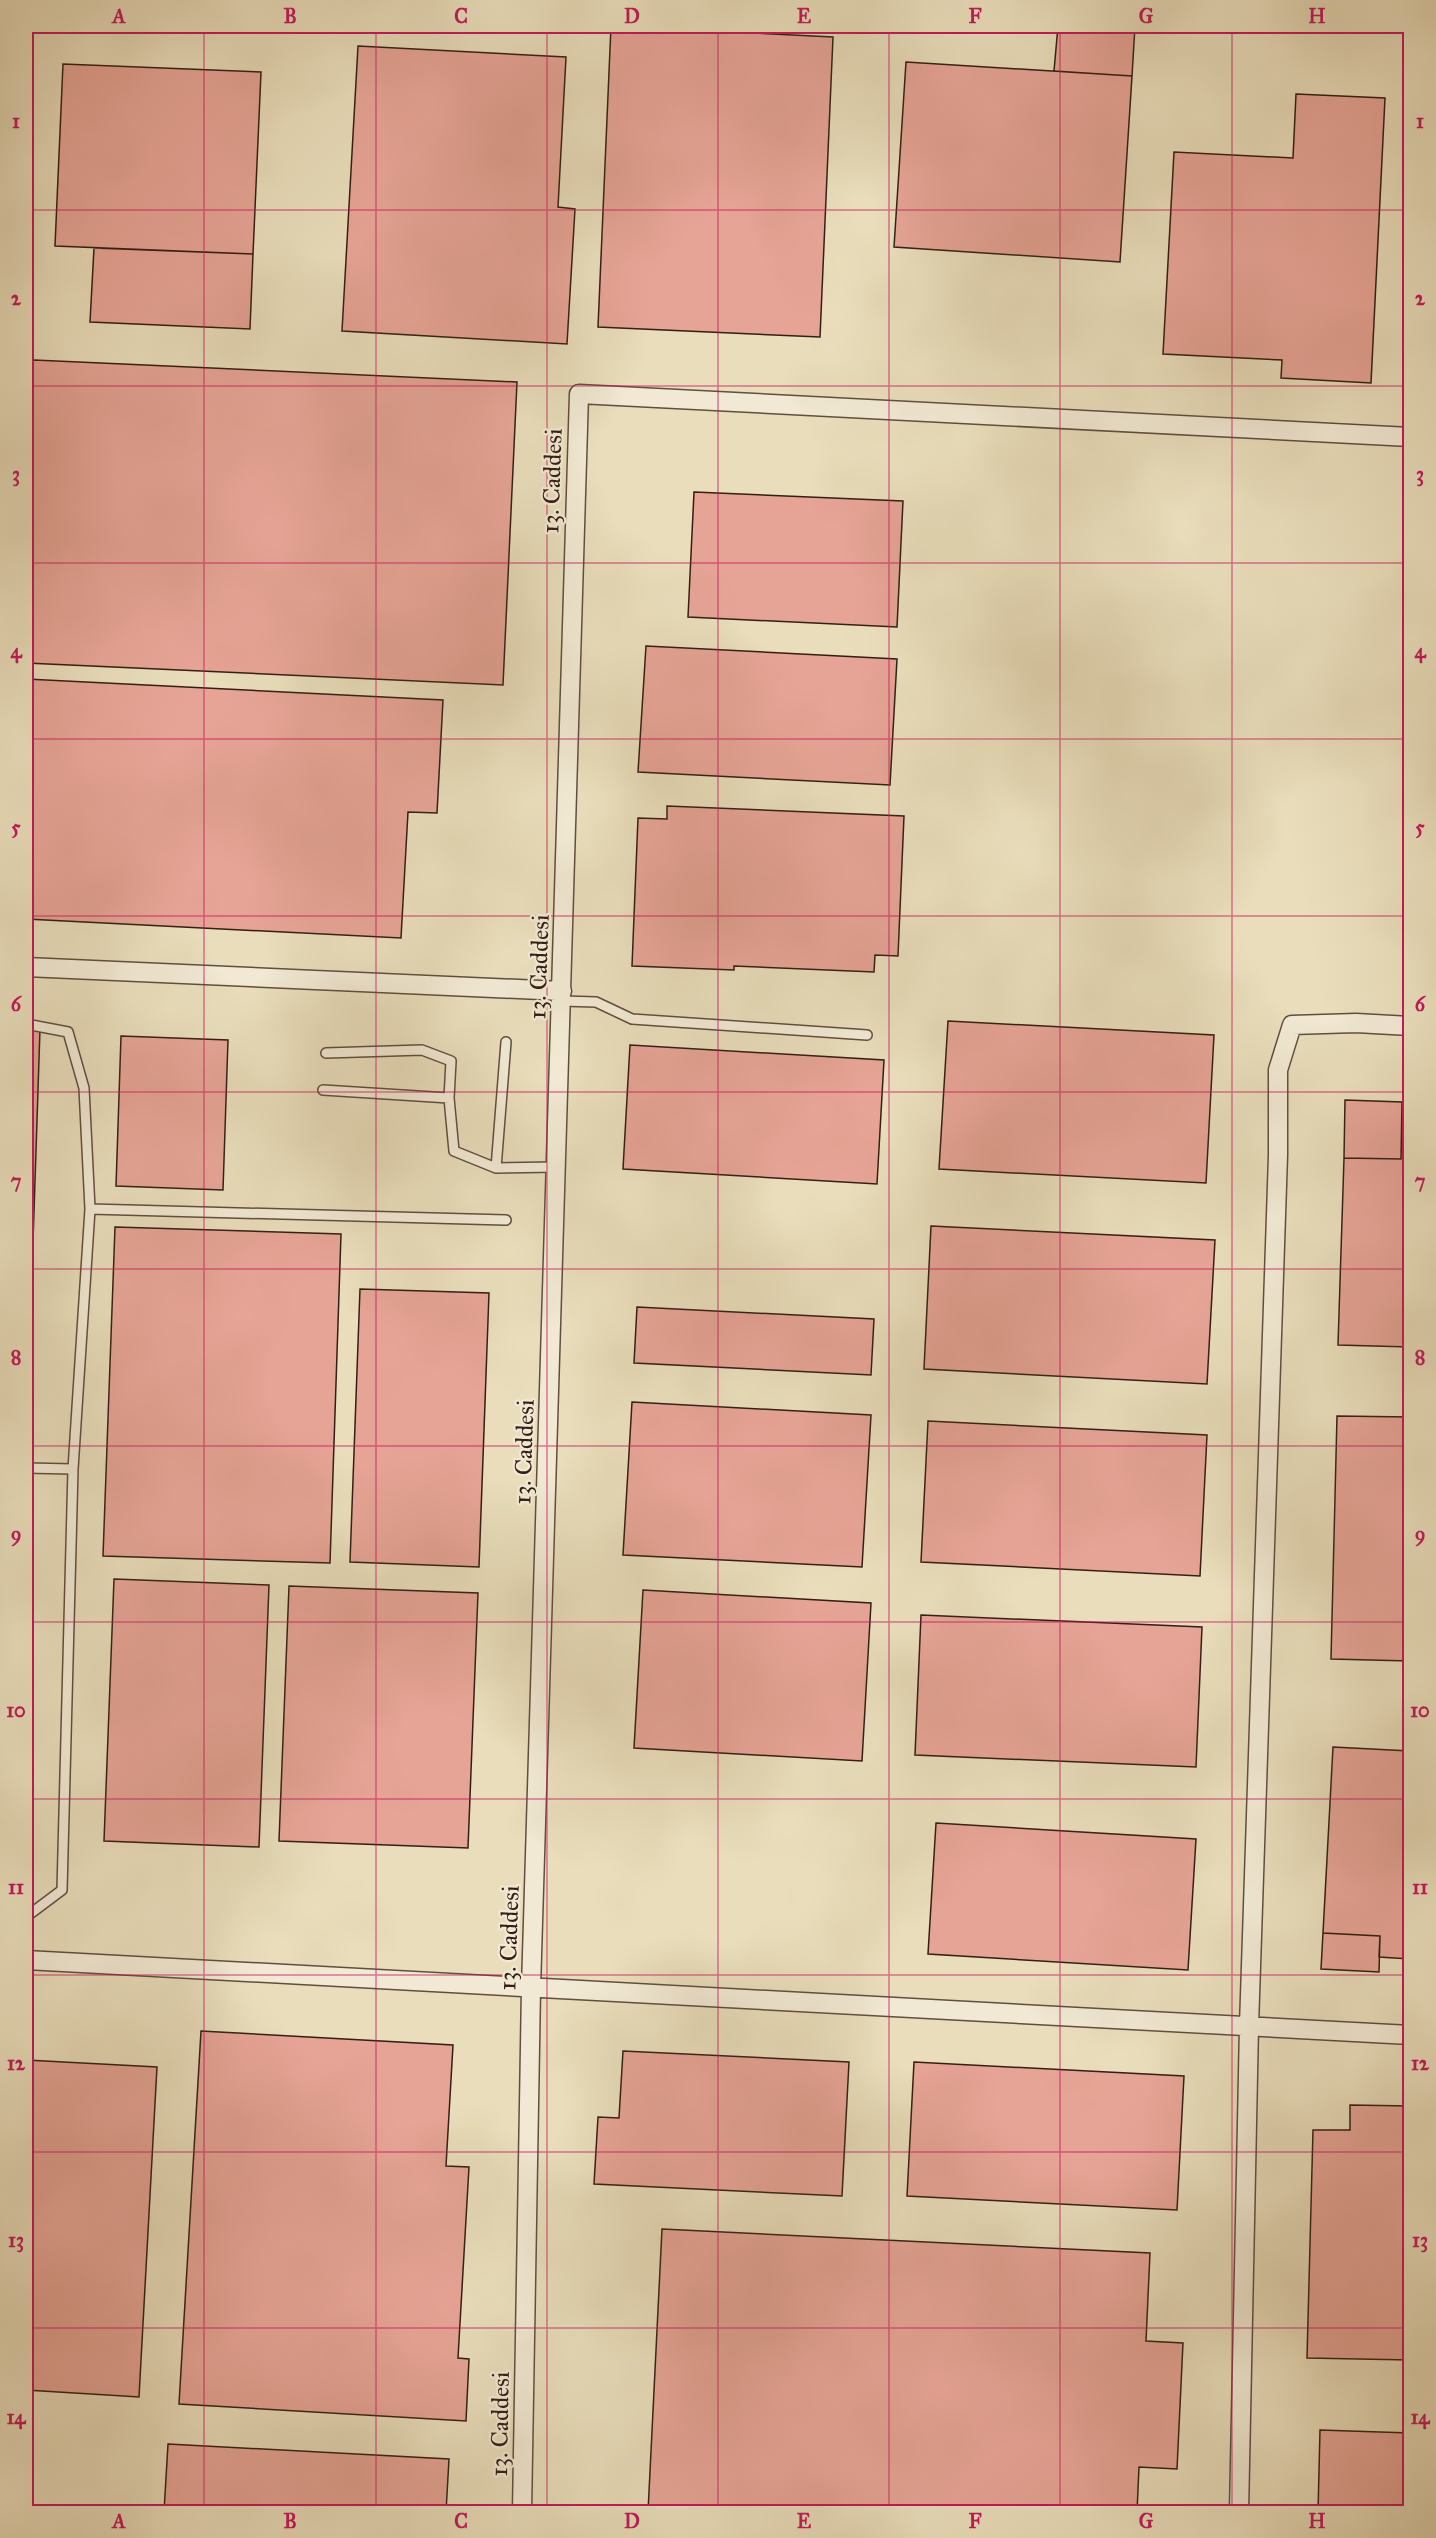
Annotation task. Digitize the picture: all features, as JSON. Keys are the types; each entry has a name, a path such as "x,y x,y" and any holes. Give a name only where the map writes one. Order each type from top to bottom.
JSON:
{"street":[{"name":"13. Caddesi","path":"522,2512 531,1989 579,394 1410,437"},
{"path":"26,967 562,996"},
{"path":"1239,2512 1249,2026 1278,1167 1278,1070 1292,1025 1356,1023 1410,1026"},
{"path":"26,1960 1410,2035"}],"lane":[{"path":"562,996 596,1002 632,1019 867,1035"},
{"path":"26,1024 68,1032 84,1088 90,1209 74,1469 62,1890 26,1917"},
{"path":"496,1168 506,1042"},
{"path":"326,1053 422,1050 451,1061 449,1098 454,1151 496,1168 557,1167"},
{"path":"323,1090 449,1098"},
{"path":"90,1209 506,1220"},
{"path":"26,1468 74,1469"}],"building":[{"path":"611,26 735,26 735,32 833,37 820,337 598,327"},
{"path":"1058,26 1135,26 1132,76 1054,71"},
{"path":"358,46 566,57 558,207 575,209 567,344 342,331"},
{"path":"906,62 1132,76 1120,262 894,247"},
{"path":"63,64 261,72 253,254 55,246"},
{"path":"1296,94 1385,98 1371,383 1281,378 1282,360 1163,354 1174,152 1293,158"},
{"path":"94,248 253,254 250,329 90,322"},
{"path":"34,360 517,382 503,685 26,663 26,370"},
{"path":"694,492 903,501 897,627 688,617"},
{"path":"646,646 897,659 890,785 638,772"},
{"path":"26,679 443,700 437,813 408,812 401,938 26,919"},
{"path":"667,806 904,816 898,956 875,955 874,972 734,966 734,970 632,966 638,818 667,819"},
{"path":"948,1021 1214,1035 1206,1183 939,1169"},
{"path":"26,1028 40,1029 27,1425 26,1425"},
{"path":"121,1036 228,1040 223,1190 116,1186"},
{"path":"630,1045 884,1060 877,1184 623,1169"},
{"path":"1345,1100 1402,1102 1401,1159 1344,1158"},
{"path":"1402,1120 1410,1120 1410,1347 1338,1345 1344,1158 1401,1159"},
{"path":"931,1226 1215,1240 1207,1384 924,1369"},
{"path":"115,1227 341,1234 330,1563 103,1556"},
{"path":"360,1289 489,1293 479,1567 350,1562"},
{"path":"637,1307 874,1319 871,1375 634,1363"},
{"path":"632,1402 871,1415 862,1567 623,1555"},
{"path":"1337,1416 1410,1417 1410,1661 1331,1659"},
{"path":"928,1421 1207,1435 1200,1576 921,1562"},
{"path":"114,1579 269,1585 259,1847 104,1841"},
{"path":"289,1586 478,1593 468,1848 279,1841"},
{"path":"643,1590 871,1603 862,1761 634,1748"},
{"path":"921,1615 1202,1627 1196,1767 915,1755"},
{"path":"1333,1747 1410,1751 1410,1959 1379,1957 1380,1936 1323,1933"},
{"path":"936,1823 1196,1839 1188,1970 928,1954"},
{"path":"1323,1933 1380,1936 1379,1972 1321,1969"},
{"path":"201,2031 453,2045 446,2166 469,2167 458,2358 469,2359 466,2421 179,2404"},
{"path":"623,2051 849,2062 842,2196 594,2184 598,2117 619,2118"},
{"path":"26,2060 157,2067 139,2397 26,2390"},
{"path":"914,2062 1184,2076 1177,2210 907,2196"},
{"path":"1350,2105 1410,2106 1410,2360 1307,2358 1313,2130 1350,2130"},
{"path":"662,2229 1150,2253 1146,2341 1183,2343 1177,2469 1139,2467 1137,2512 648,2512"},
{"path":"1320,2430 1410,2433 1410,2512 1318,2512"},
{"path":"168,2444 449,2459 446,2512 164,2512"}]}
